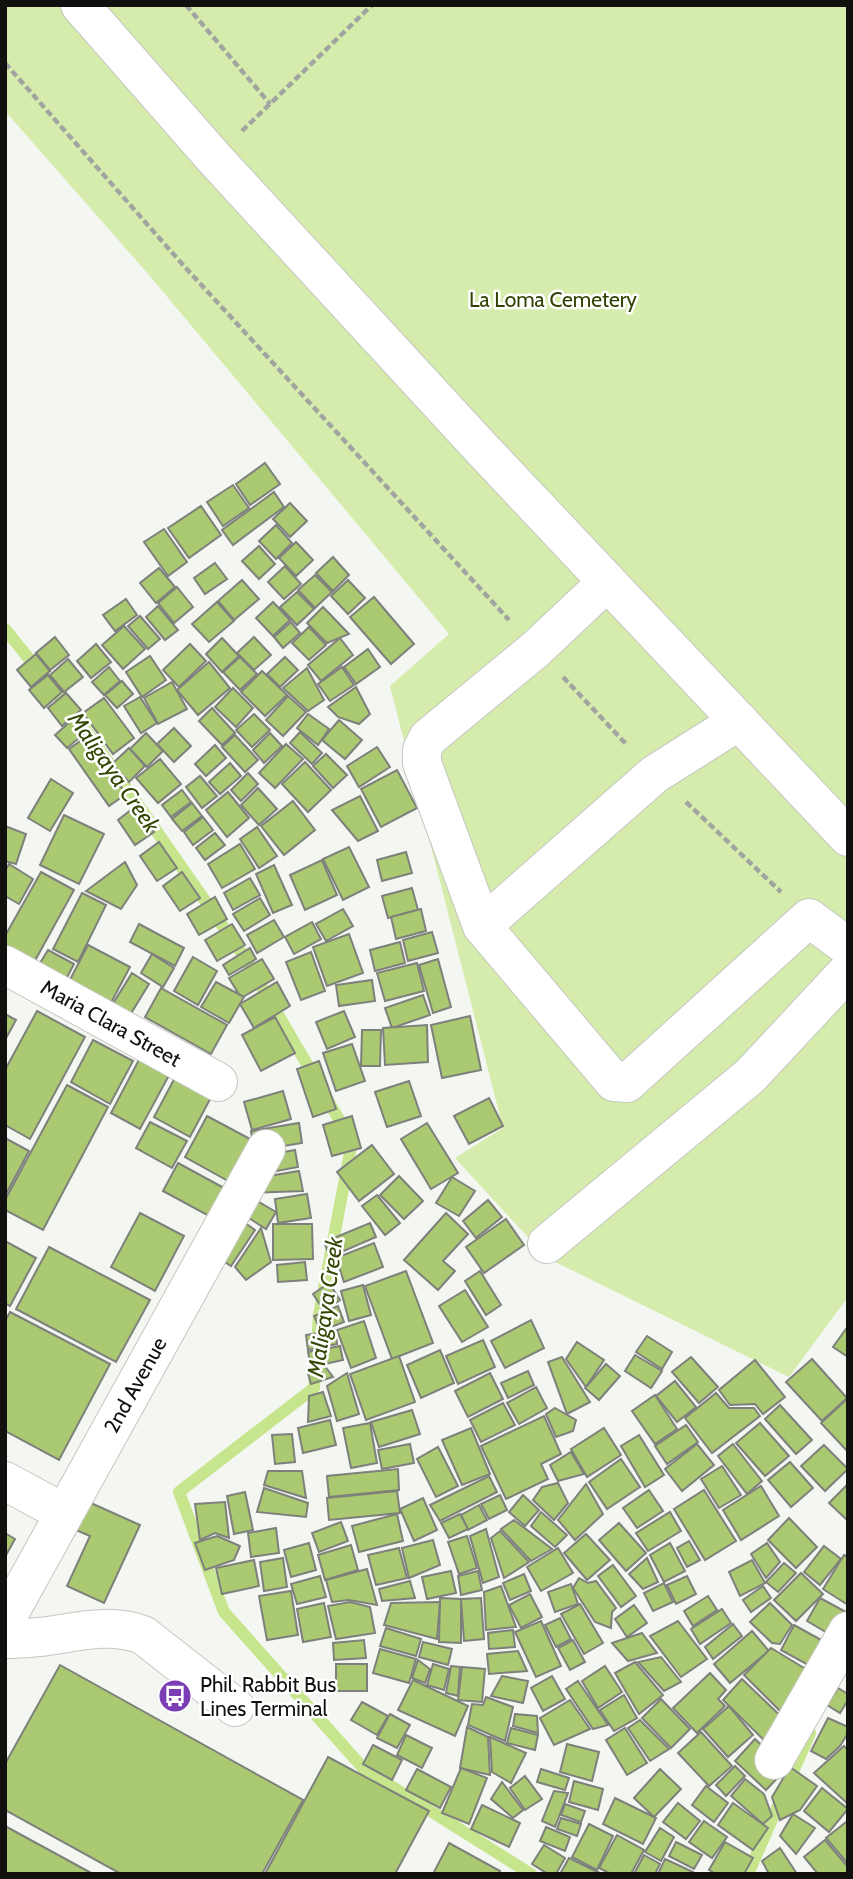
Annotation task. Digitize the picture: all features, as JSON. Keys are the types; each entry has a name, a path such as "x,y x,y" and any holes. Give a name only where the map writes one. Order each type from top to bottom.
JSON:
{"street":[{"path":"80,5 214,158 607,582 848,837"},
{"path":"607,582 536,649 428,738 422,750 422,763 482,926 614,1082 628,1083 809,918 848,947"},
{"path":"482,926 655,774 738,721"},
{"name":"Maria Clara Street","path":"5,965 218,1082"},
{"path":"547,1244 750,1076 848,971"},
{"name":"2nd Avenue","path":"5,1621 266,1149"},
{"path":"5,1481 64,1513"},
{"path":"5,1639 101,1628 125,1629 143,1635 235,1707"},
{"path":"774,1760 848,1631"}],"path":[{"path":"186,5 270,104"},
{"path":"214,158 372,5"},
{"path":"5,63 184,266 536,649 655,774 809,918"}],"green space":[{"name":"La Loma Cemetery","path":"5,5 848,5 848,1297 789,1377 547,1258 455,1158 503,1128 390,686 449,634 149,275 5,111"}],"building":[{"path":"265,463 280,484 250,505 236,484"},
{"path":"233,485 249,508 223,526 207,502"},
{"path":"274,492 284,507 233,545 222,530"},
{"path":"290,503 307,521 290,537 273,519"},
{"path":"201,506 221,535 189,558 168,528"},
{"path":"276,525 292,543 276,559 259,541"},
{"path":"164,529 187,562 168,576 144,542"},
{"path":"296,542 313,560 296,576 279,558"},
{"path":"259,546 275,564 259,579 242,561"},
{"path":"333,557 349,575 333,591 316,573"},
{"path":"215,563 227,579 205,594 194,578"},
{"path":"285,566 301,584 284,599 268,582"},
{"path":"159,568 175,587 156,603 140,583"},
{"path":"315,575 332,592 315,608 298,590"},
{"path":"242,580 259,599 234,620 218,601"},
{"path":"348,580 365,598 348,614 331,596"},
{"path":"177,587 193,607 174,623 158,603"},
{"path":"297,592 314,609 297,625 280,607"},
{"path":"374,597 414,644 391,664 350,617"},
{"path":"126,599 137,615 115,631 103,615"},
{"path":"217,602 234,621 209,642 192,624"},
{"path":"273,602 290,620 273,636 256,618"},
{"path":"158,606 178,630 165,640 146,617"},
{"path":"323,607 349,634 327,643 307,623"},
{"path":"140,616 160,639 148,649 128,626"},
{"path":"291,622 300,633 283,648 274,637"},
{"path":"124,626 145,649 123,669 102,645"},
{"path":"309,627 326,645 309,660 292,643"},
{"path":"55,637 69,655 50,670 36,653"},
{"path":"254,637 271,655 254,670 237,653"},
{"path":"222,638 239,656 222,672 206,654"},
{"path":"340,638 353,655 321,681 308,665"},
{"path":"96,644 111,662 91,678 77,661"},
{"path":"190,644 206,661 179,687 163,670"},
{"path":"368,649 380,667 356,684 344,667"},
{"path":"36,654 50,671 31,687 17,670"},
{"path":"150,656 166,680 142,697 126,672"},
{"path":"240,657 257,674 240,690 223,672"},
{"path":"285,657 298,670 280,687 267,674"},
{"path":"68,659 83,677 64,692 50,675"},
{"path":"209,662 230,688 198,715 177,690"},
{"path":"109,667 120,681 104,695 92,682"},
{"path":"342,667 354,685 330,701 318,684"},
{"path":"307,668 324,700 308,711 283,688"},
{"path":"262,671 287,695 265,716 241,692"},
{"path":"48,675 62,692 44,708 29,690"},
{"path":"122,681 133,694 117,708 105,695"},
{"path":"172,682 187,709 158,724 144,698"},
{"path":"356,687 370,714 359,724 338,717 328,707"},
{"path":"233,688 253,708 236,727 215,707"},
{"path":"66,693 81,710 62,726 48,708"},
{"path":"288,696 306,712 283,736 266,720"},
{"path":"140,697 157,723 141,733 124,706"},
{"path":"104,698 134,738 113,754 83,713"},
{"path":"212,708 235,733 222,745 199,721"},
{"path":"254,714 270,730 252,747 236,730"},
{"path":"308,714 329,729 318,745 297,728"},
{"path":"72,720 84,734 67,748 55,735"},
{"path":"339,720 362,740 345,759 322,740"},
{"path":"174,728 191,746 174,762 157,744"},
{"path":"300,732 322,753 312,764 290,743"},
{"path":"146,733 163,751 147,767 130,749"},
{"path":"270,733 282,746 264,763 253,750"},
{"path":"235,735 258,760 245,772 222,747"},
{"path":"86,737 126,794 109,806 69,749"},
{"path":"286,744 303,759 275,788 259,773"},
{"path":"215,745 226,758 206,776 195,764"},
{"path":"377,747 390,767 359,787 347,766"},
{"path":"129,748 145,766 129,782 112,764"},
{"path":"326,754 347,775 333,788 313,766"},
{"path":"160,759 181,784 158,803 136,778"},
{"path":"305,762 331,790 308,812 282,784"},
{"path":"230,763 241,776 220,794 209,782"},
{"path":"397,770 417,808 381,827 361,789"},
{"path":"248,773 258,784 241,801 231,790"},
{"path":"200,776 217,796 202,808 186,787"},
{"path":"51,779 73,793 50,831 28,818"},
{"path":"258,788 277,809 259,825 241,805"},
{"path":"182,790 191,802 171,817 162,805"},
{"path":"228,792 249,818 227,837 206,810"},
{"path":"360,796 378,831 358,841 332,810"},
{"path":"293,801 315,830 284,855 261,826"},
{"path":"192,803 202,816 182,831 172,819"},
{"path":"136,806 154,832 135,845 118,820"},
{"path":"64,815 104,834 79,884 40,865"},
{"path":"203,817 213,830 193,845 184,832"},
{"path":"5,826 26,834 16,864 5,861"},
{"path":"257,827 277,856 259,868 240,839"},
{"path":"215,833 225,845 205,860 196,848"},
{"path":"159,842 177,868 157,881 140,856"},
{"path":"240,844 255,869 222,888 208,864"},
{"path":"349,847 369,887 343,900 323,859"},
{"path":"406,852 412,873 382,881 377,860"},
{"path":"322,860 337,895 305,910 290,875"},
{"path":"125,862 137,885 121,909 86,891"},
{"path":"9,864 33,879 19,904 5,896 5,871"},
{"path":"274,865 292,905 273,913 256,874"},
{"path":"41,872 74,890 27,975 5,962 5,936"},
{"path":"182,872 200,898 180,911 163,886"},
{"path":"250,878 260,895 233,910 224,893"},
{"path":"412,888 418,910 388,918 382,896"},
{"path":"82,893 106,905 78,962 53,949"},
{"path":"215,897 227,919 199,935 187,914"},
{"path":"260,898 270,915 244,931 233,914"},
{"path":"343,909 353,926 326,941 316,924"},
{"path":"421,909 426,931 396,939 391,917"},
{"path":"274,920 284,937 257,953 247,935"},
{"path":"312,922 321,939 294,954 285,937"},
{"path":"139,924 184,948 175,966 130,942"},
{"path":"232,924 245,945 217,961 205,940"},
{"path":"432,932 438,953 408,961 403,940"},
{"path":"349,934 363,973 327,986 313,947"},
{"path":"400,942 405,963 375,971 370,950"},
{"path":"88,945 130,967 104,1016 62,995"},
{"path":"250,948 256,959 229,975 223,965"},
{"path":"48,950 74,964 60,991 32,976"},
{"path":"311,952 325,991 301,1000 286,962"},
{"path":"152,954 174,968 163,987 141,973"},
{"path":"193,957 217,971 198,1005 174,991"},
{"path":"262,959 274,979 241,998 229,978"},
{"path":"438,959 451,1007 433,1013 419,965"},
{"path":"417,963 424,991 385,1001 377,973"},
{"path":"132,973 149,984 127,1020 109,1010"},
{"path":"372,980 375,1001 339,1006 336,985"},
{"path":"216,982 244,997 229,1023 201,1007"},
{"path":"277,982 290,1006 254,1028 240,1004"},
{"path":"161,988 227,1025 211,1054 145,1017"},
{"path":"423,995 430,1015 392,1028 385,1008"},
{"path":"37,1011 85,1037 30,1139 5,1125 5,1070"},
{"path":"344,1011 355,1037 327,1049 316,1022"},
{"path":"5,1014 16,1020 5,1040"},
{"path":"470,1016 481,1070 442,1078 431,1025"},
{"path":"275,1017 295,1053 261,1071 242,1035"},
{"path":"427,1025 428,1062 385,1065 383,1028"},
{"path":"362,1030 381,1030 380,1066 361,1066"},
{"path":"93,1040 133,1061 110,1104 71,1082"},
{"path":"352,1044 365,1081 336,1091 323,1053"},
{"path":"143,1052 173,1068 140,1129 111,1113"},
{"path":"319,1061 336,1109 313,1117 297,1069"},
{"path":"180,1068 216,1088 190,1137 154,1117"},
{"path":"409,1081 421,1116 387,1127 375,1092"},
{"path":"67,1085 108,1107 43,1230 5,1210 5,1200"},
{"path":"283,1091 291,1119 252,1130 244,1102"},
{"path":"489,1098 503,1126 469,1144 454,1116"},
{"path":"207,1116 250,1139 228,1181 185,1157"},
{"path":"352,1116 361,1148 332,1156 323,1125"},
{"path":"150,1122 187,1141 172,1168 136,1148"},
{"path":"299,1123 302,1143 254,1151 251,1131"},
{"path":"427,1123 458,1173 431,1189 401,1139"},
{"path":"5,1138 29,1151 5,1196"},
{"path":"372,1145 394,1174 359,1201 337,1172"},
{"path":"295,1150 298,1167 244,1177 241,1160"},
{"path":"178,1163 224,1188 209,1216 163,1191"},
{"path":"299,1171 303,1191 249,1193 257,1178"},
{"path":"399,1176 423,1201 404,1219 380,1195"},
{"path":"452,1177 475,1191 459,1216 436,1203"},
{"path":"307,1194 311,1218 278,1223 275,1199"},
{"path":"377,1195 400,1223 385,1235 362,1206"},
{"path":"254,1199 276,1212 266,1229 244,1215"},
{"path":"488,1200 502,1217 476,1238 463,1221"},
{"path":"140,1213 184,1236 155,1291 111,1267"},
{"path":"446,1213 468,1234 443,1261 455,1271 438,1290 404,1260"},
{"path":"238,1218 255,1230 231,1266 213,1254"},
{"path":"506,1219 524,1245 484,1273 466,1247"},
{"path":"370,1223 376,1237 330,1257 324,1242"},
{"path":"273,1224 312,1224 313,1259 273,1260"},
{"path":"261,1228 271,1262 246,1280 235,1267"},
{"path":"5,1241 36,1258 10,1306 5,1303"},
{"path":"374,1243 383,1267 344,1282 336,1258"},
{"path":"49,1247 150,1300 116,1362 16,1309"},
{"path":"305,1262 307,1280 278,1282 277,1265"},
{"path":"406,1271 433,1343 392,1359 365,1286"},
{"path":"480,1271 501,1305 486,1315 465,1281"},
{"path":"329,1283 340,1300 324,1311 313,1294"},
{"path":"363,1285 371,1315 349,1321 341,1291"},
{"path":"465,1290 488,1327 462,1342 439,1306"},
{"path":"338,1306 344,1322 321,1331 314,1316"},
{"path":"10,1312 110,1364 59,1460 5,1431 5,1321"},
{"path":"531,1320 544,1348 505,1368 491,1341"},
{"path":"364,1321 376,1358 351,1368 337,1330"},
{"path":"848,1326 848,1357 833,1347"},
{"path":"335,1330 337,1344 308,1350 306,1335"},
{"path":"647,1336 672,1352 662,1369 636,1352"},
{"path":"483,1340 495,1367 458,1384 446,1356"},
{"path":"577,1342 604,1360 586,1387 566,1359"},
{"path":"340,1346 343,1360 311,1367 308,1352"},
{"path":"440,1350 454,1383 421,1398 407,1365"},
{"path":"635,1355 662,1371 651,1388 625,1371"},
{"path":"399,1356 415,1402 366,1420 350,1374"},
{"path":"562,1357 590,1402 567,1414 548,1362"},
{"path":"691,1357 718,1387 699,1403 672,1372"},
{"path":"812,1359 847,1398 822,1421 786,1382"},
{"path":"755,1360 785,1397 763,1414 755,1404 730,1405 719,1390"},
{"path":"606,1364 620,1376 599,1400 585,1388"},
{"path":"324,1365 333,1377 311,1384 307,1370"},
{"path":"528,1371 534,1385 508,1398 501,1383"},
{"path":"347,1373 359,1414 337,1421 327,1386"},
{"path":"490,1373 503,1399 468,1417 455,1391"},
{"path":"675,1381 696,1407 677,1422 656,1396"},
{"path":"536,1387 547,1408 519,1424 507,1403"},
{"path":"323,1392 331,1416 308,1422 309,1396"},
{"path":"716,1393 729,1408 754,1408 760,1416 712,1453 685,1418"},
{"path":"655,1395 677,1429 655,1444 632,1411"},
{"path":"847,1399 848,1401 848,1452 821,1423"},
{"path":"503,1403 515,1425 481,1442 470,1420"},
{"path":"780,1405 812,1440 796,1454 765,1419"},
{"path":"555,1408 576,1420 573,1431 556,1437 546,1414"},
{"path":"412,1410 420,1434 379,1447 371,1422"},
{"path":"544,1416 561,1454 541,1464 548,1479 506,1499 481,1446"},
{"path":"330,1420 336,1445 303,1453 298,1428"},
{"path":"370,1423 377,1463 351,1468 343,1428"},
{"path":"760,1423 789,1456 765,1476 736,1443"},
{"path":"686,1425 698,1442 667,1464 655,1446"},
{"path":"471,1428 490,1474 462,1485 442,1440"},
{"path":"604,1428 621,1455 587,1477 571,1449"},
{"path":"292,1434 295,1462 275,1464 272,1435"},
{"path":"639,1435 664,1475 645,1487 621,1446"},
{"path":"410,1444 414,1463 382,1469 378,1450"},
{"path":"697,1444 714,1465 682,1491 665,1469"},
{"path":"733,1444 762,1481 747,1494 718,1456"},
{"path":"824,1445 848,1469 825,1491 801,1466"},
{"path":"438,1447 458,1486 436,1497 417,1459"},
{"path":"571,1452 584,1474 558,1481 550,1465"},
{"path":"621,1459 640,1487 607,1509 589,1482"},
{"path":"790,1462 813,1488 791,1507 768,1480"},
{"path":"722,1466 741,1495 719,1508 701,1479"},
{"path":"398,1469 399,1490 329,1497 327,1476"},
{"path":"268,1471 302,1471 306,1498 264,1485"},
{"path":"489,1476 497,1492 440,1521 430,1505"},
{"path":"558,1483 568,1503 554,1520 533,1500 542,1487"},
{"path":"586,1484 603,1514 575,1540 558,1520"},
{"path":"848,1484 848,1521 829,1503"},
{"path":"761,1486 779,1516 741,1540 723,1510"},
{"path":"264,1488 308,1503 306,1517 257,1512"},
{"path":"649,1490 663,1511 637,1528 623,1508"},
{"path":"704,1490 736,1541 705,1560 674,1509"},
{"path":"397,1491 400,1513 329,1520 327,1498"},
{"path":"245,1492 253,1530 234,1534 227,1496"},
{"path":"500,1495 507,1510 489,1519 481,1504"},
{"path":"523,1495 539,1510 525,1526 509,1512"},
{"path":"423,1498 437,1530 414,1541 400,1509"},
{"path":"82,1499 140,1525 104,1603 67,1586 90,1536 69,1527"},
{"path":"225,1502 229,1538 215,1533 200,1540 195,1504"},
{"path":"479,1505 487,1520 468,1530 461,1515"},
{"path":"541,1512 567,1535 555,1547 531,1526"},
{"path":"670,1512 681,1531 648,1551 636,1533"},
{"path":"397,1514 403,1541 359,1552 352,1526"},
{"path":"460,1514 468,1529 449,1538 441,1523"},
{"path":"789,1518 817,1547 796,1568 768,1540"},
{"path":"514,1520 552,1549 531,1561 501,1529"},
{"path":"341,1522 348,1541 319,1552 312,1533"},
{"path":"619,1523 646,1553 626,1571 599,1540"},
{"path":"276,1528 279,1553 251,1557 248,1533"},
{"path":"486,1529 499,1577 483,1583 470,1536"},
{"path":"500,1531 529,1562 504,1578 491,1538"},
{"path":"5,1533 15,1539 5,1557"},
{"path":"586,1534 610,1560 587,1580 564,1553"},
{"path":"217,1536 240,1546 234,1560 205,1570 195,1543"},
{"path":"467,1536 477,1568 459,1574 448,1542"},
{"path":"433,1540 440,1565 409,1578 402,1548"},
{"path":"689,1541 700,1560 687,1567 677,1548"},
{"path":"309,1543 316,1570 291,1577 284,1550"},
{"path":"670,1543 685,1571 664,1582 650,1555"},
{"path":"767,1543 780,1562 766,1578 751,1554"},
{"path":"351,1545 358,1570 325,1580 318,1555"},
{"path":"824,1546 841,1559 820,1585 804,1572"},
{"path":"399,1548 407,1578 376,1585 368,1555"},
{"path":"558,1548 573,1573 541,1591 527,1567"},
{"path":"844,1555 848,1557 848,1605 823,1589"},
{"path":"283,1558 287,1587 264,1591 260,1562"},
{"path":"647,1558 658,1582 643,1589 629,1574"},
{"path":"254,1560 259,1586 222,1594 216,1568"},
{"path":"752,1560 765,1583 740,1596 729,1572"},
{"path":"784,1563 796,1573 778,1592 766,1582"},
{"path":"613,1565 636,1596 621,1607 598,1576"},
{"path":"367,1569 377,1605 349,1600 332,1602 326,1580"},
{"path":"451,1571 456,1593 427,1599 422,1577"},
{"path":"478,1571 482,1590 461,1595 458,1576"},
{"path":"801,1573 823,1594 796,1621 774,1600"},
{"path":"524,1574 531,1591 510,1600 503,1583"},
{"path":"320,1576 326,1597 297,1604 291,1584"},
{"path":"687,1576 696,1594 676,1604 667,1585"},
{"path":"579,1578 588,1583 596,1581 616,1608 612,1612 611,1628 595,1622 573,1588"},
{"path":"410,1581 415,1598 382,1601 379,1589"},
{"path":"664,1583 673,1602 653,1611 644,1593"},
{"path":"571,1584 578,1604 555,1612 548,1592"},
{"path":"501,1586 516,1627 486,1630 484,1592"},
{"path":"763,1586 771,1598 751,1612 743,1600"},
{"path":"291,1591 298,1635 267,1640 259,1596"},
{"path":"530,1594 542,1617 521,1628 509,1605"},
{"path":"708,1596 717,1610 693,1626 684,1611"},
{"path":"440,1598 461,1599 461,1643 439,1642"},
{"path":"481,1598 484,1639 464,1641 461,1599"},
{"path":"820,1598 848,1613 841,1641 807,1621"},
{"path":"350,1602 370,1607 375,1633 336,1639 328,1606"},
{"path":"440,1602 437,1639 384,1625 391,1603"},
{"path":"324,1603 331,1637 303,1642 297,1609"},
{"path":"770,1603 792,1625 780,1644 772,1643 750,1622"},
{"path":"580,1604 603,1643 584,1654 561,1614"},
{"path":"634,1605 647,1623 627,1637 615,1619"},
{"path":"722,1609 731,1623 700,1644 691,1629"},
{"path":"560,1618 571,1639 556,1647 545,1625"},
{"path":"541,1621 561,1666 536,1677 515,1632"},
{"path":"678,1621 707,1659 681,1677 650,1636"},
{"path":"733,1624 742,1636 713,1659 705,1647"},
{"path":"794,1625 823,1641 810,1666 781,1650"},
{"path":"386,1628 421,1639 416,1656 380,1646"},
{"path":"513,1630 515,1647 489,1649 488,1633"},
{"path":"752,1631 769,1651 730,1683 714,1664"},
{"path":"642,1633 657,1653 628,1661 612,1643"},
{"path":"364,1640 366,1658 334,1660 333,1643"},
{"path":"573,1640 585,1662 570,1670 558,1648"},
{"path":"423,1642 452,1649 448,1665 419,1657"},
{"path":"771,1648 819,1677 791,1722 744,1675"},
{"path":"380,1649 416,1659 409,1683 373,1673"},
{"path":"518,1651 527,1671 489,1674 487,1654"},
{"path":"661,1657 681,1682 664,1691 638,1662"},
{"path":"418,1660 430,1669 425,1683 412,1678"},
{"path":"635,1662 663,1695 639,1714 615,1673"},
{"path":"336,1664 367,1664 367,1691 336,1691"},
{"path":"433,1664 449,1669 444,1690 427,1685"},
{"path":"60,1665 303,1800 262,1874 121,1874 5,1810 5,1764"},
{"path":"451,1666 460,1667 458,1696 446,1693"},
{"path":"605,1666 622,1692 598,1708 582,1681"},
{"path":"462,1667 485,1669 482,1702 458,1700"},
{"path":"710,1673 726,1690 718,1699 725,1706 697,1733 673,1708"},
{"path":"502,1676 528,1681 523,1703 491,1696"},
{"path":"552,1676 565,1699 543,1711 531,1688"},
{"path":"742,1679 790,1725 770,1746 723,1700"},
{"path":"413,1680 468,1706 455,1736 398,1710"},
{"path":"578,1681 608,1725 593,1729 566,1689"},
{"path":"838,1688 848,1694 848,1700 840,1713 827,1705"},
{"path":"624,1695 637,1718 614,1731 600,1710"},
{"path":"486,1697 513,1707 505,1741 468,1725 472,1704 483,1705"},
{"path":"661,1699 690,1729 671,1748 642,1718"},
{"path":"570,1700 590,1729 554,1745 540,1718"},
{"path":"362,1702 388,1716 377,1735 351,1720"},
{"path":"729,1706 753,1735 728,1757 703,1729"},
{"path":"390,1714 410,1725 397,1748 377,1738"},
{"path":"515,1714 537,1716 538,1733 513,1726"},
{"path":"828,1718 848,1727 848,1733 840,1746 826,1759 811,1751"},
{"path":"640,1720 669,1749 650,1761 628,1728"},
{"path":"467,1727 488,1737 490,1775 460,1768"},
{"path":"511,1728 538,1735 535,1750 507,1743"},
{"path":"625,1728 647,1763 627,1775 606,1740"},
{"path":"701,1732 732,1766 709,1786 678,1753"},
{"path":"406,1735 432,1748 422,1768 397,1755"},
{"path":"490,1737 526,1753 511,1783 492,1772"},
{"path":"755,1739 786,1769 766,1790 735,1761"},
{"path":"567,1744 599,1752 592,1781 560,1772"},
{"path":"373,1745 402,1760 392,1780 363,1764"},
{"path":"844,1746 848,1750 848,1804 814,1773"},
{"path":"328,1757 429,1811 395,1874 265,1874"},
{"path":"735,1766 745,1776 726,1796 716,1785"},
{"path":"790,1767 817,1786 800,1810 780,1820 772,1797"},
{"path":"461,1768 487,1778 469,1824 442,1813"},
{"path":"417,1769 451,1787 440,1808 406,1790"},
{"path":"541,1769 569,1778 565,1790 537,1782"},
{"path":"660,1769 681,1789 654,1817 634,1798"},
{"path":"525,1776 542,1799 525,1810 510,1788"},
{"path":"745,1779 764,1794 772,1816 763,1824 731,1796"},
{"path":"574,1781 603,1789 598,1810 569,1802"},
{"path":"502,1782 523,1810 513,1818 491,1799"},
{"path":"706,1786 728,1803 714,1822 692,1805"},
{"path":"822,1788 848,1809 829,1832 804,1811"},
{"path":"554,1791 568,1793 555,1827 542,1821"},
{"path":"615,1798 656,1818 643,1844 603,1824"},
{"path":"678,1803 700,1821 686,1839 663,1822"},
{"path":"733,1803 768,1828 753,1850 718,1825"},
{"path":"565,1804 585,1811 581,1822 561,1815"},
{"path":"482,1805 520,1823 509,1847 471,1829"},
{"path":"793,1814 815,1828 796,1854 780,1836"},
{"path":"561,1818 581,1824 577,1836 557,1829"},
{"path":"704,1821 727,1837 712,1858 689,1842"},
{"path":"846,1822 848,1824 848,1864 826,1838"},
{"path":"589,1824 613,1836 597,1870 572,1857"},
{"path":"5,1826 93,1874 5,1874"},
{"path":"546,1827 570,1837 565,1851 540,1841"},
{"path":"660,1828 674,1837 661,1861 645,1852"},
{"path":"617,1835 644,1850 631,1874 611,1874 599,1868"},
{"path":"825,1840 848,1867 848,1874 818,1874 804,1857"},
{"path":"676,1842 702,1855 694,1869 669,1856"},
{"path":"725,1842 753,1858 744,1874 716,1874 709,1870"},
{"path":"449,1843 500,1871 499,1874 433,1874"},
{"path":"544,1845 565,1858 556,1874 548,1874 532,1864"},
{"path":"780,1848 797,1874 769,1874 762,1861"},
{"path":"644,1855 660,1864 655,1874 634,1874"},
{"path":"569,1858 602,1874 560,1874"},
{"path":"665,1859 693,1872 692,1874 658,1874"}],"waterway":[{"name":"Maligaya Creek","path":"5,629 81,723 245,958 315,1078"},
{"name":"Maligaya Creek","path":"326,1097 352,1142 319,1315 314,1388 179,1492 224,1612 364,1769 531,1874"},
{"path":"748,1874 810,1733"}],"place":[{"name":"Phil. Rabbit Bus Lines Terminal","path":"175,1696"}]}
